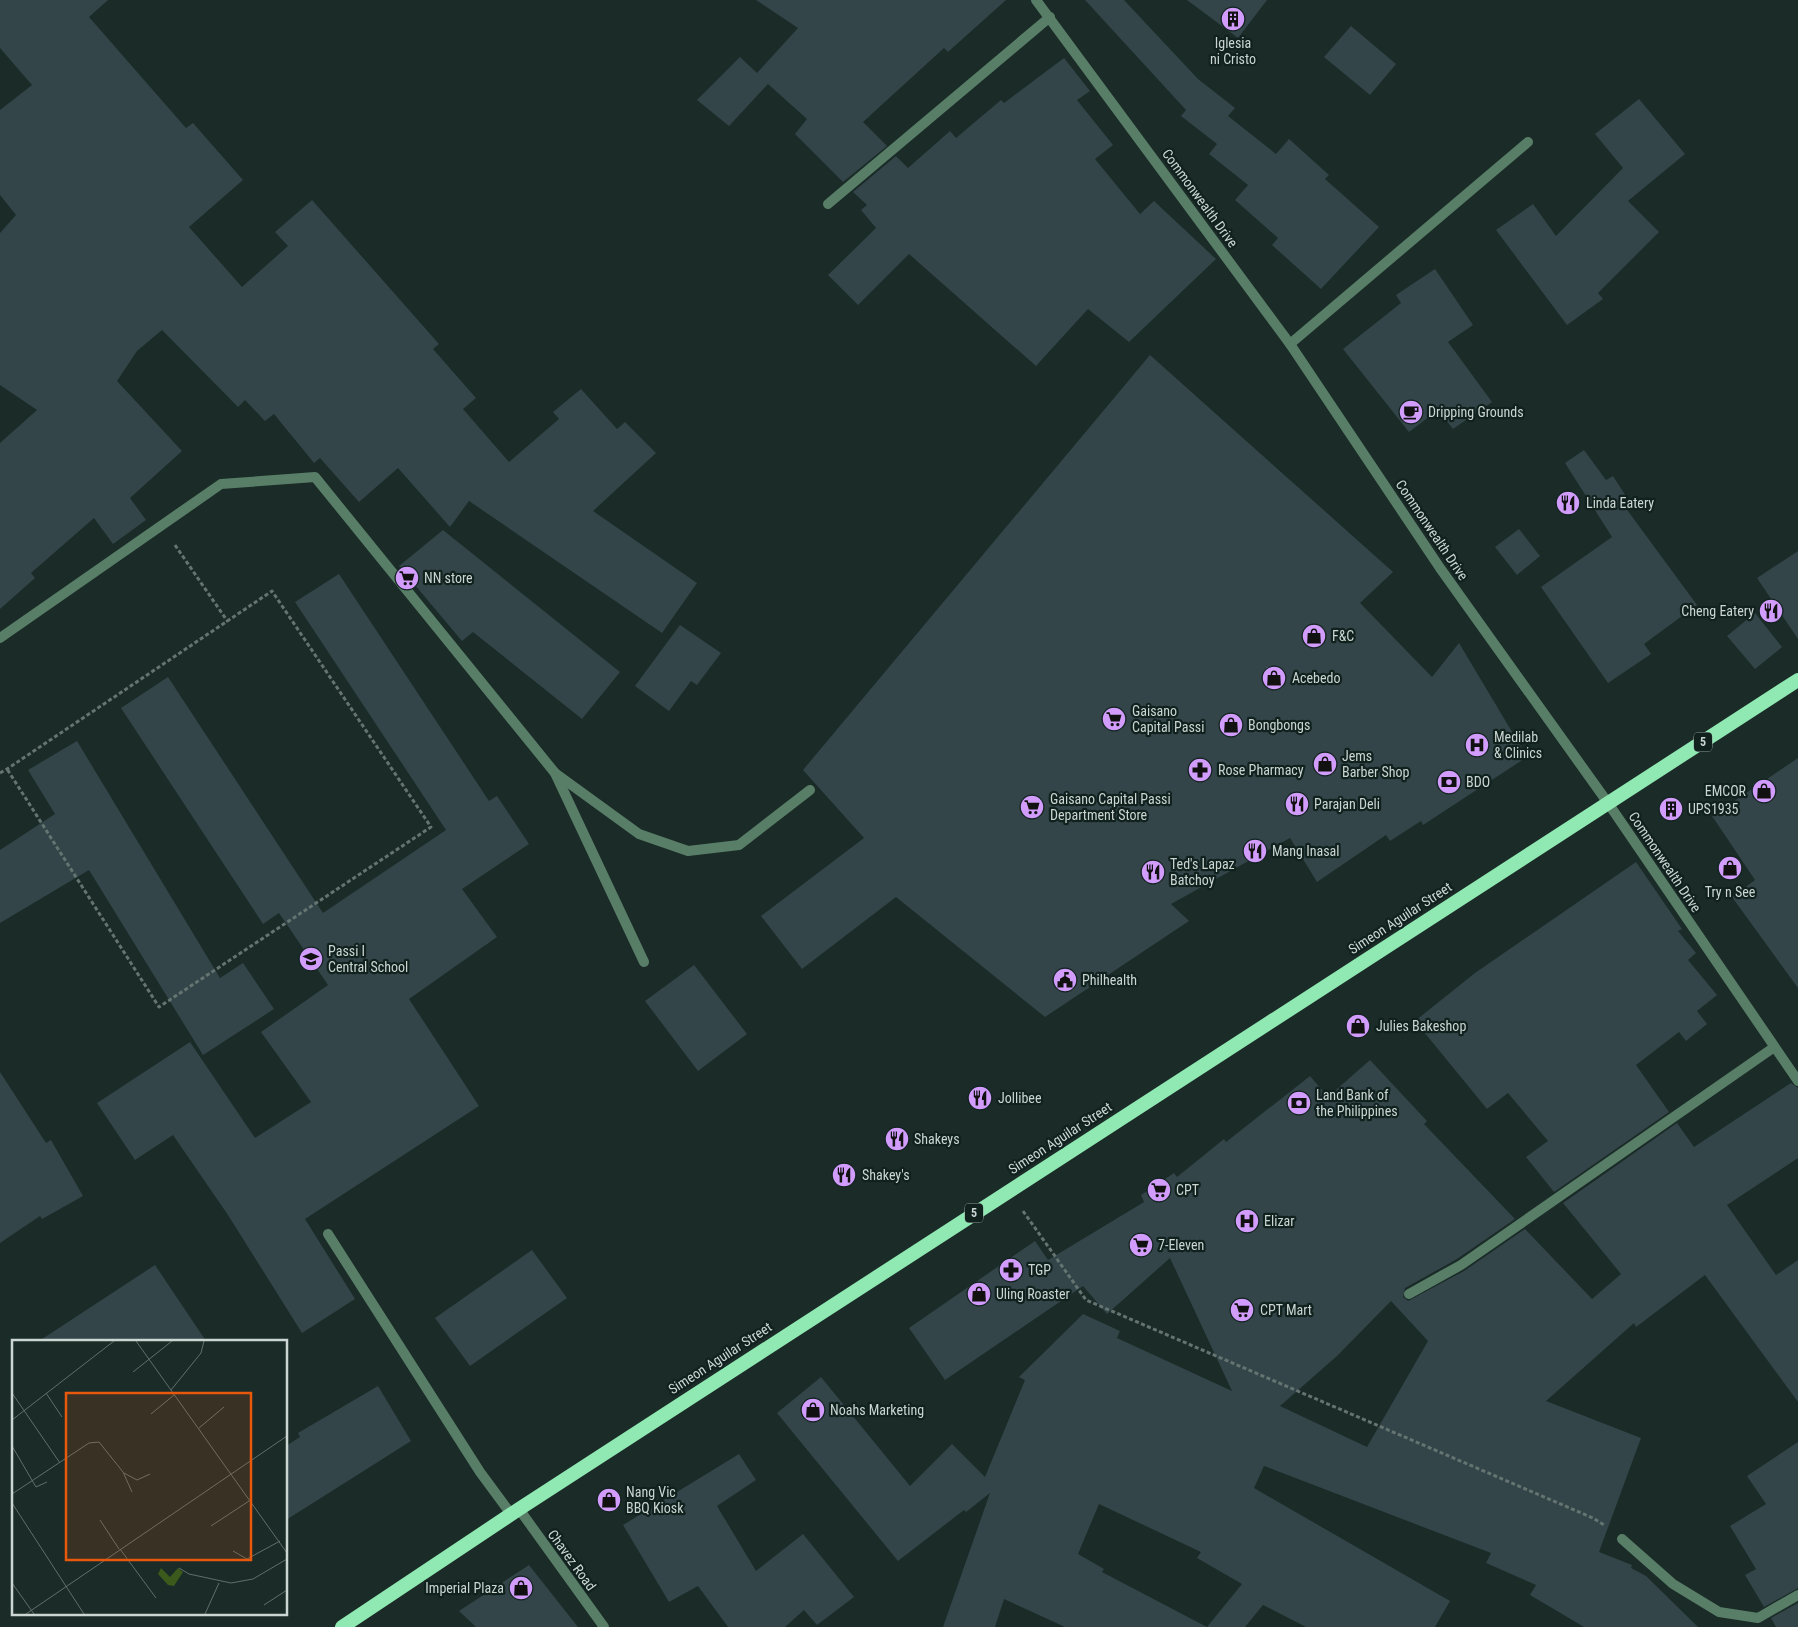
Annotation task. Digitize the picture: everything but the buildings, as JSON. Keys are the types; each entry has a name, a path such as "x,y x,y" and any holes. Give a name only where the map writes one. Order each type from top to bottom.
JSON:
{"highway":[{"name":"Simeon Aguilar Street","path":"342,1627 515,1511 1798,680"}],"street":[{"name":"Commonwealth Drive","path":"1036,0 1290,344 1440,568 1608,803 1798,1081"},
{"path":"828,204 1050,17"},
{"path":"1290,344 1528,142"},
{"path":"0,638 221,484 315,477 555,773 644,962"},
{"path":"555,773 639,834 688,850 739,845 810,790"},
{"path":"1410,1294 1461,1265 1774,1048"},
{"name":"Chavez Road","path":"328,1234 480,1472 515,1511 604,1627"},
{"path":"1622,1539 1673,1584 1719,1612 1758,1618 1798,1596"}],"path":[{"path":"162,526 228,623"},
{"path":"0,774 6,769 228,623 272,591 431,827 159,1007 6,769"},
{"path":"1008,1191 1086,1300 1593,1518 1622,1539"}],"place":[{"name":"Iglesia ni Cristo","path":"1233,19"},
{"name":"Dripping Grounds","path":"1411,412"},
{"name":"Linda Eatery","path":"1568,503"},
{"name":"NN store","path":"407,578"},
{"name":"Cheng Eatery","path":"1771,611"},
{"name":"F&C","path":"1314,636"},
{"name":"Acebedo","path":"1274,678"},
{"name":"Gaisano Capital Passi","path":"1114,719"},
{"name":"Bongbongs","path":"1231,725"},
{"name":"Medilab & Clinics","path":"1477,745"},
{"name":"Jems Barber Shop","path":"1325,764"},
{"name":"Rose Pharmacy","path":"1200,770"},
{"name":"BDO","path":"1449,782"},
{"name":"EMCOR","path":"1764,791"},
{"name":"Parajan Deli","path":"1297,804"},
{"name":"Gaisano Capital Passi Department Store","path":"1032,807"},
{"name":"UPS1935","path":"1671,809"},
{"name":"Mang Inasal","path":"1255,851"},
{"name":"Try n See","path":"1730,868"},
{"name":"Ted's Lapaz Batchoy","path":"1153,872"},
{"name":"Passi I Central School","path":"311,959"},
{"name":"Philhealth","path":"1065,980"},
{"name":"Julies Bakeshop","path":"1358,1026"},
{"name":"Jollibee","path":"980,1098"},
{"name":"Land Bank of the Philippines","path":"1299,1103"},
{"name":"Shakeys","path":"897,1139"},
{"name":"Shakey's","path":"844,1175"},
{"name":"CPT","path":"1159,1190"},
{"name":"Elizar","path":"1247,1221"},
{"name":"7-Eleven","path":"1141,1245"},
{"name":"TGP","path":"1011,1270"},
{"name":"Uling Roaster","path":"979,1294"},
{"name":"CPT Mart","path":"1242,1310"},
{"name":"Noahs Marketing","path":"813,1410"},
{"name":"Nang Vic BBQ Kiosk","path":"609,1500"},
{"name":"Imperial Plaza","path":"521,1588"}]}
